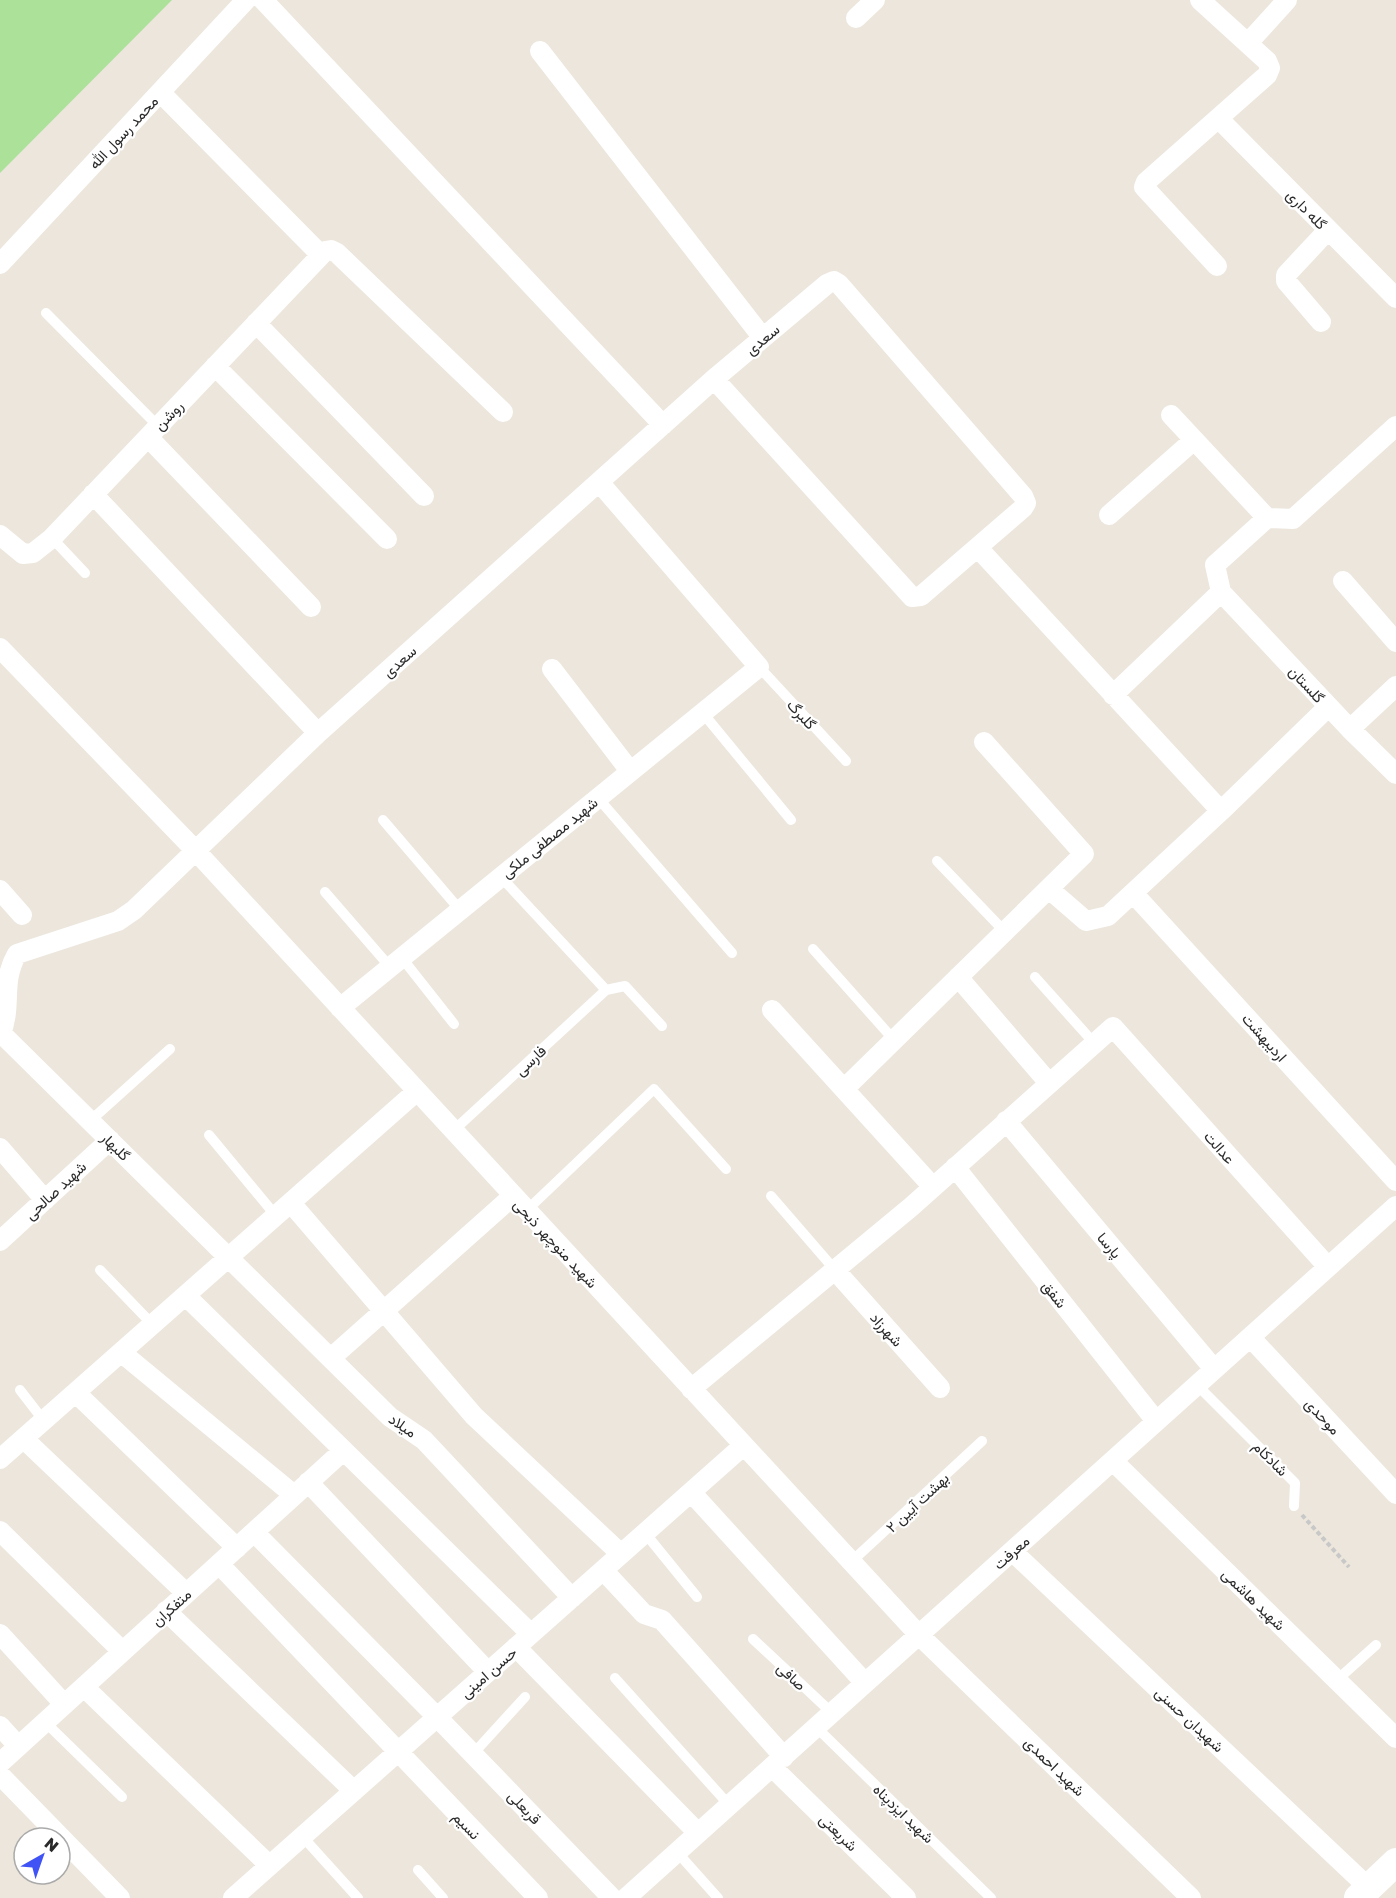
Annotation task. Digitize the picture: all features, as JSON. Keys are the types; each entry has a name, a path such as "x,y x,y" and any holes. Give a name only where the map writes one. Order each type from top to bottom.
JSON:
{"main road":[{"path":"1363,1893 1396,1862"}],"street":[{"name":"محمد رسول الله","path":"0,264 246,0"},
{"path":"263,0 663,425"},
{"path":"856,18 875,0"},
{"path":"1200,0 1267,61 1270,68 1267,75 1146,182 1144,188 1217,266"},
{"path":"1248,43 1287,0"},
{"path":"540,51 763,338"},
{"path":"160,93 326,252 503,412"},
{"name":"گله داری","path":"1219,119 1396,298"},
{"path":"1321,322 1286,281 1286,275 1328,230"},
{"name":"روشن","path":"0,535 22,554 33,553 52,538 326,252"},
{"name":"سعدی","path":"1,1034 0,974 4,965 17,954 118,921 134,910 194,849 318,733 714,379 834,281 840,284 1023,496 1026,502 1023,508 978,549"},
{"path":"256,323 424,496"},
{"path":"215,366 387,539"},
{"path":"714,379 912,597 921,596 978,549 1221,812"},
{"path":"1171,415 1267,518"},
{"path":"1113,695 1221,592 1215,565 1267,518 1293,519 1396,426"},
{"path":"153,431 311,607"},
{"path":"1109,515 1194,440"},
{"path":"599,482 759,667"},
{"path":"93,494 318,733"},
{"path":"1343,580 1396,642"},
{"name":"گلستان","path":"1221,592 1328,707 1396,774"},
{"name":"شهید منوچهر ذبحی","path":"0,648 194,849 919,1635"},
{"name":"شهید مصطفی ملکی","path":"340,1008 759,667"},
{"path":"552,669 630,771"},
{"path":"1350,729 1396,686"},
{"path":"1049,889 1086,921 1108,916 1221,812 1328,707"},
{"path":"844,1089 1084,854 984,742"},
{"path":"0,890 22,915"},
{"name":"اردیبهشت","path":"1133,892 1396,1180"},
{"path":"958,977 1049,1083"},
{"path":"772,1010 933,1187"},
{"name":"عدالت","path":"1094,1043 1113,1027 1328,1267"},
{"name":"گلبهار","path":"1,1034 230,1257"},
{"path":"691,1389 933,1187 1094,1043"},
{"path":"1,1458 417,1091"},
{"name":"پارسا","path":"1006,1121 1214,1369"},
{"name":"شهید صالحی","path":"0,1241 110,1140"},
{"path":"0,1148 45,1200"},
{"name":"شفق","path":"955,1167 1156,1421"},
{"path":"331,1358 513,1196"},
{"path":"291,1203 474,1416 621,1554"},
{"name":"معرفت","path":"626,1898 1396,1206"},
{"name":"میلاد","path":"230,1257 390,1417 424,1440 572,1598"},
{"name":"شهرزاد","path":"835,1270 940,1388"},
{"path":"186,1296 343,1451 523,1641 698,1833"},
{"name":"موحدی","path":"1250,1337 1396,1494"},
{"path":"122,1353 301,1488 488,1672"},
{"path":"76,1393 237,1548"},
{"path":"24,1439 186,1593"},
{"name":"حسن امینی","path":"237,1896 269,1865 743,1446"},
{"name":"متفکران","path":"0,1763 343,1451"},
{"name":"شهید هاشمی","path":"1113,1461 1396,1738"},
{"path":"691,1492 865,1683"},
{"path":"0,1531 122,1652"},
{"name":"قربعلی","path":"254,1532 612,1898"},
{"name":"شهیدان حسنی","path":"1012,1551 1363,1893"},
{"name":"نسیم","path":"219,1564 397,1753 538,1898"},
{"name":"شریعتی","path":"603,1570 644,1614 662,1620 778,1762 906,1898"},
{"path":"166,1611 354,1791"},
{"path":"0,1634 64,1704"},
{"name":"شهید احمدی","path":"919,1635 1191,1898"},
{"path":"84,1687 269,1865"},
{"path":"0,1726 18,1746"},
{"path":"0,1775 120,1898"}],"lane":[{"path":"46,313 153,431"},
{"path":"52,538 85,573"},
{"name":"گلبرگ","path":"759,667 846,761"},
{"path":"702,712 791,820"},
{"path":"598,798 732,953"},
{"path":"383,820 460,910"},
{"path":"937,861 1005,932"},
{"path":"501,877 606,990 625,986 662,1026"},
{"path":"325,892 454,1024"},
{"path":"813,949 894,1040"},
{"path":"1035,977 1094,1043"},
{"name":"فارسی","path":"453,1131 606,990"},
{"path":"90,1121 170,1049"},
{"path":"526,1211 654,1089 726,1168"},
{"path":"209,1135 276,1216"},
{"path":"771,1196 835,1270"},
{"path":"100,1270 153,1325"},
{"name":"شادکام","path":"1197,1385 1295,1483 1294,1506"},
{"path":"20,1390 44,1421"},
{"name":"بهشت آیین ۲","path":"851,1562 982,1441"},
{"path":"645,1533 697,1597"},
{"name":"صافی","path":"753,1639 832,1713"},
{"path":"1337,1680 1376,1645"},
{"path":"615,1678 729,1806"},
{"path":"473,1754 525,1697"},
{"path":"45,1722 122,1797"},
{"name":"شهید ایزدپناه","path":"816,1727 991,1898"},
{"path":"302,1836 358,1898"},
{"path":"677,1852 718,1898"},
{"path":"417,1870 443,1898"}],"path":[{"path":"1294,1506 1349,1566"}],"green space":[{"path":"0,0 172,0 0,173"}]}
